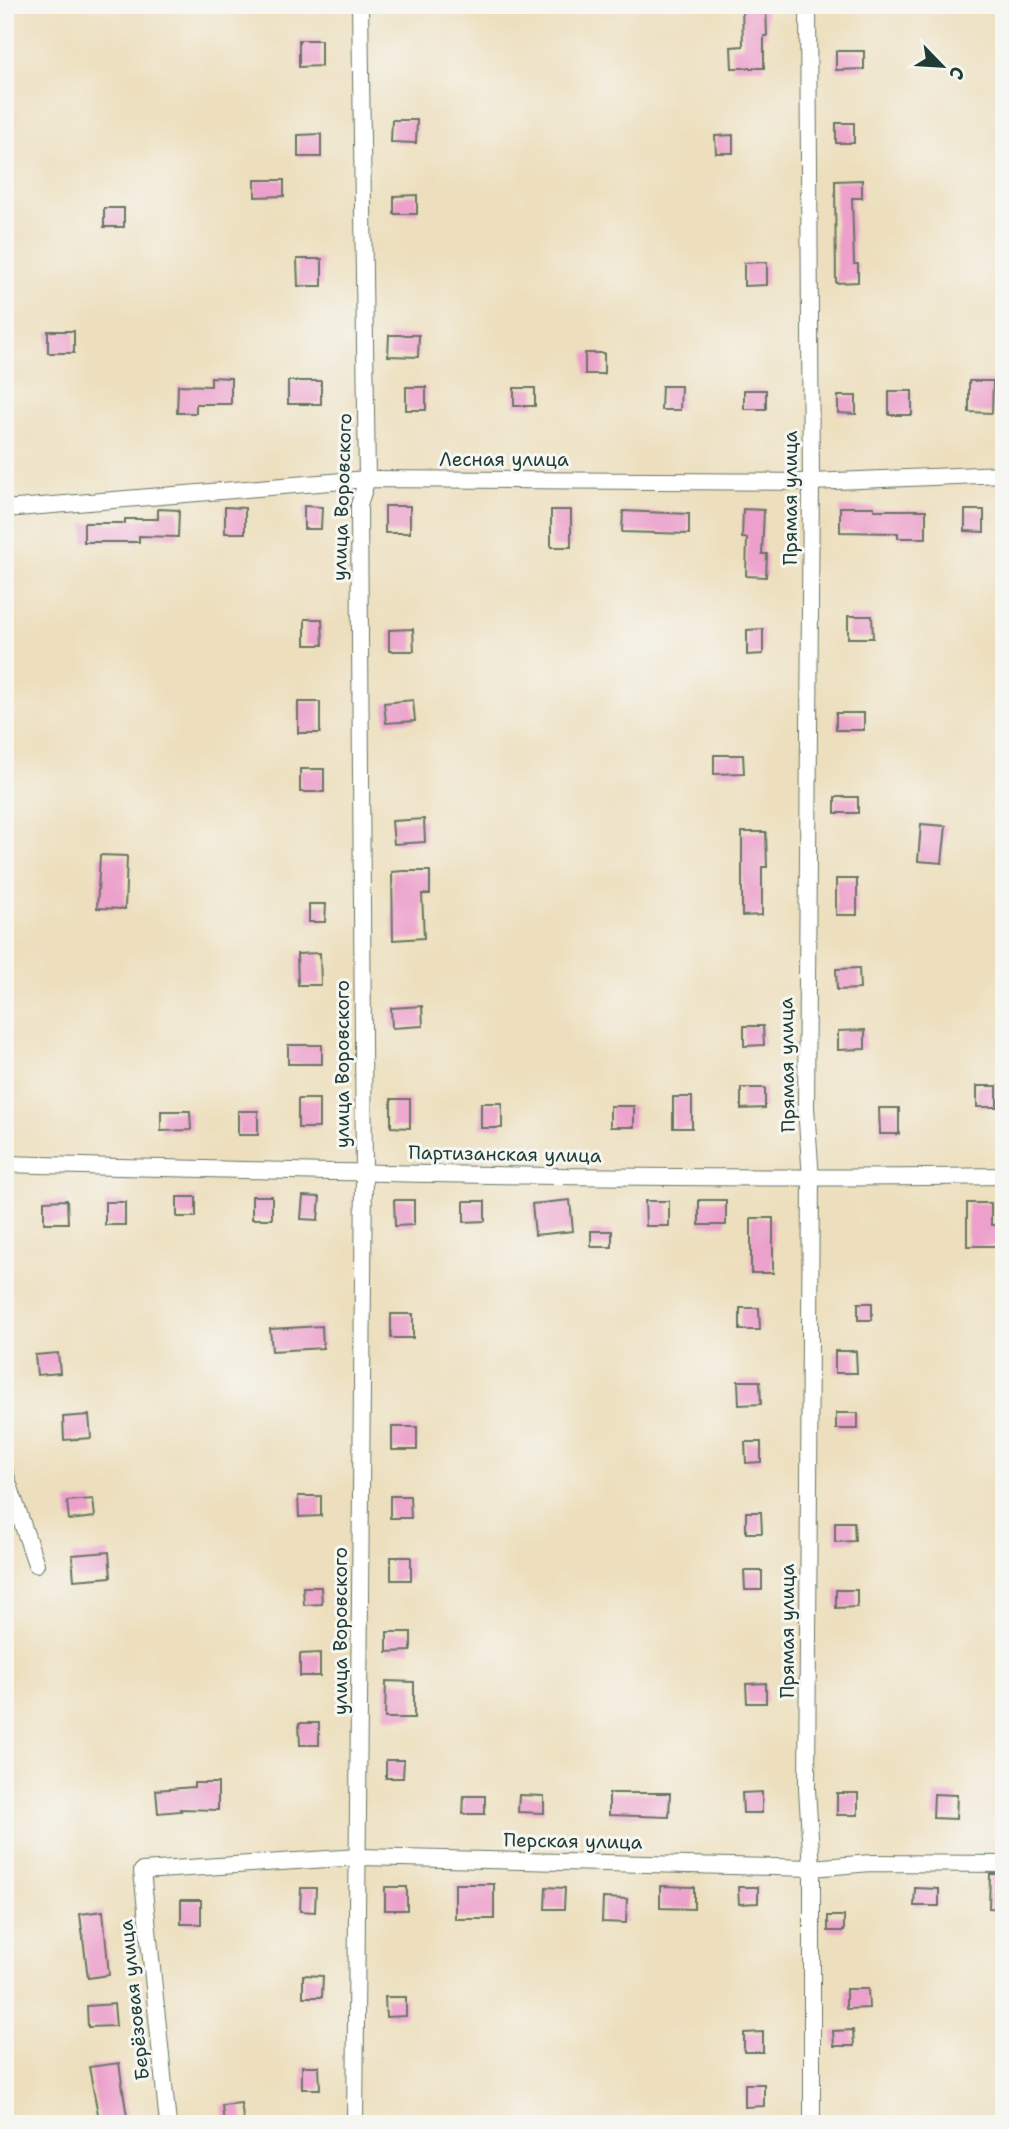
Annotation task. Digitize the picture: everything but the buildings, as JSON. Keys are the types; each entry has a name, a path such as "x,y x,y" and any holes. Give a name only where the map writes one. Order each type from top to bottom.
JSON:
{"street":[{"name":"улица Воровского","path":"355,2124 364,1174 359,505 367,479 360,5"},
{"name":"Прямая улица","path":"808,5 811,482 806,1107 811,1179 807,1789 812,1868 812,2124"},
{"name":"Лесная улица","path":"5,509 367,479 811,482 1004,474"},
{"name":"Партизанская улица","path":"5,1164 364,1174 811,1179 1004,1176"},
{"path":"5,1474 36,1563"},
{"name":"Перская улица","path":"142,1871 359,1857 812,1868 871,1863 1004,1864"},
{"name":"Берёзовая улица","path":"142,1871 168,2124"}]}
